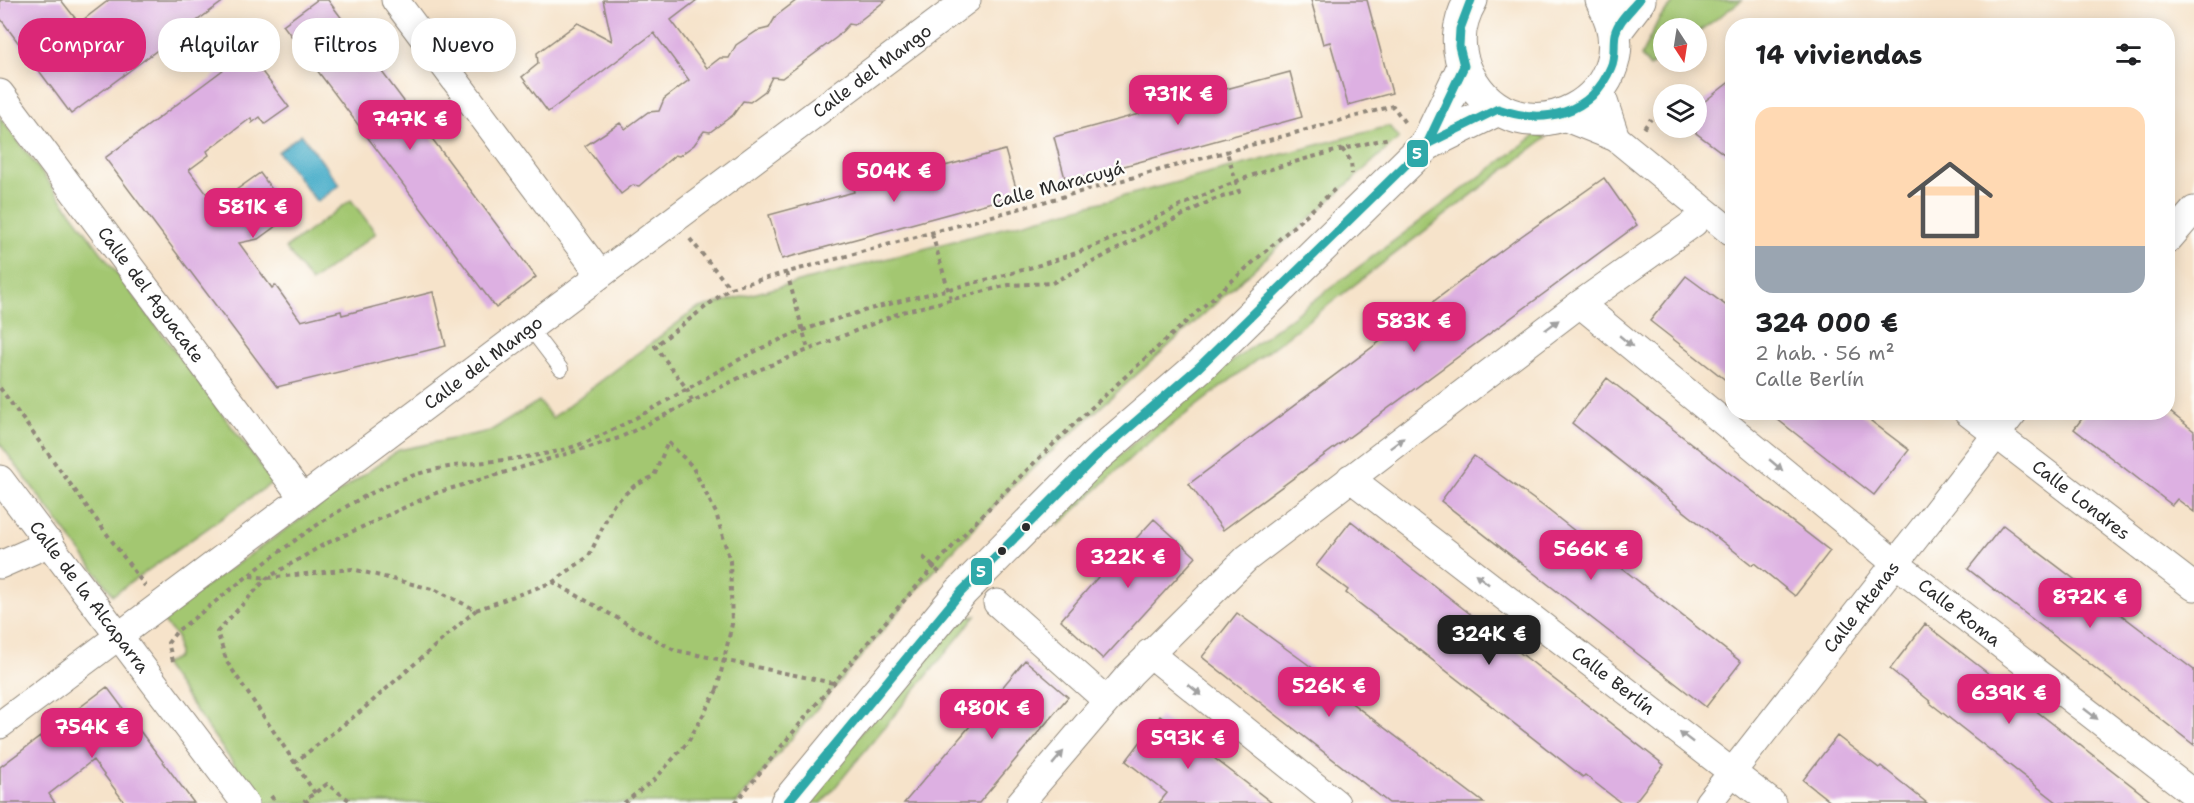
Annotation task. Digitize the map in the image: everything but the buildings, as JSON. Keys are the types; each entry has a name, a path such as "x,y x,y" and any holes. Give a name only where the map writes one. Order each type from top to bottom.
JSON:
{"main road":[{"path":"1471,0 1460,29 1459,46 1464,66 1485,99 1498,109 1514,116 1540,119 1562,116 1582,105 1600,89 1612,65 1616,30 1639,0"},
{"path":"1602,0 1616,30"},
{"path":"1426,144 1464,66"},
{"path":"787,803 961,592 1095,457 1198,368 1426,144 1498,109"}],"street":[{"path":"394,0 600,274"},
{"name":"Calle del Mango","path":"0,725 967,0"},
{"path":"1600,89 1616,138"},
{"name":"Calle del Aguacate","path":"0,93 303,498"},
{"path":"1562,116 1616,138 1725,227"},
{"path":"2175,232 2194,210"},
{"path":"1020,803 1106,700 1149,653 1257,550 1580,304 1694,223"},
{"path":"1580,304 1895,563"},
{"name":"Calle Londres","path":"1977,420 2194,587"},
{"name":"Calle Atenas","path":"1708,803 2007,420"},
{"name":"Calle Berlín","path":"1350,478 1732,772"},
{"name":"Calle de la Alcaparra","path":"3,488 50,543 245,803"},
{"path":"0,565 50,543"},
{"name":"Calle Roma","path":"1895,563 2194,794"},
{"path":"997,603 1106,700"},
{"path":"1149,653 1336,803"},
{"path":"1732,772 1772,803"}],"lane":[{"path":"529,327 561,369"}],"path":[{"name":"Calle Maracuyá","path":"730,288 1393,106"},
{"path":"168,643 177,631 250,576 364,496 405,478 451,466 539,454 587,441 752,352 803,331 870,309 1052,262 1098,245 1235,182 1342,149 1393,137"},
{"path":"1342,149 1351,161 1352,174"},
{"path":"315,793 227,662 217,632 267,579 323,544 436,493 619,438 739,378 902,312 1009,285 1052,283 1212,200 1239,192 1227,152"},
{"path":"932,233 951,299"},
{"path":"643,242 662,246 688,237 730,288 655,346 687,389 692,401"},
{"path":"787,273 808,350"},
{"path":"0,388 148,590"},
{"path":"294,763 361,711 476,610 553,582 589,556 613,505 634,486 654,476 668,442 692,466 716,513 730,561 732,624 717,690 688,742 656,778 624,803"},
{"path":"923,557 947,579"},
{"path":"250,576 267,579 352,569 436,590 476,610"},
{"path":"553,582 674,650 833,683"},
{"path":"308,803 306,800 327,784 353,803"}],"green space":[{"path":"1676,0 1742,0 1707,26 1707,18 1660,18"},
{"path":"1653,31 1653,65 1650,67 1641,56"},
{"path":"0,117 273,482 113,595 0,444"},
{"path":"1389,126 1399,138 1011,488 924,582 737,803 261,803 163,664 178,657 177,637 160,618 399,450 490,431 539,401 552,418 696,309"},
{"path":"1537,134 1546,138 1139,450 1058,526 1059,507 1206,381"},
{"path":"351,200 376,233 311,282 286,248"},
{"path":"976,616 822,803 802,803 956,620"}],"water":[{"path":"301,134 340,185 317,202 278,152"}],"transit line":[{"name":"5","path":"1412,158 1427,144 1464,66 1459,46 1460,29 1471,0"},
{"name":"5","path":"787,803 961,592 1095,457 1199,367 1427,144 1498,109 1532,116 1564,112 1579,106 1602,83 1613,63 1614,38 1617,29 1639,0"}]}
